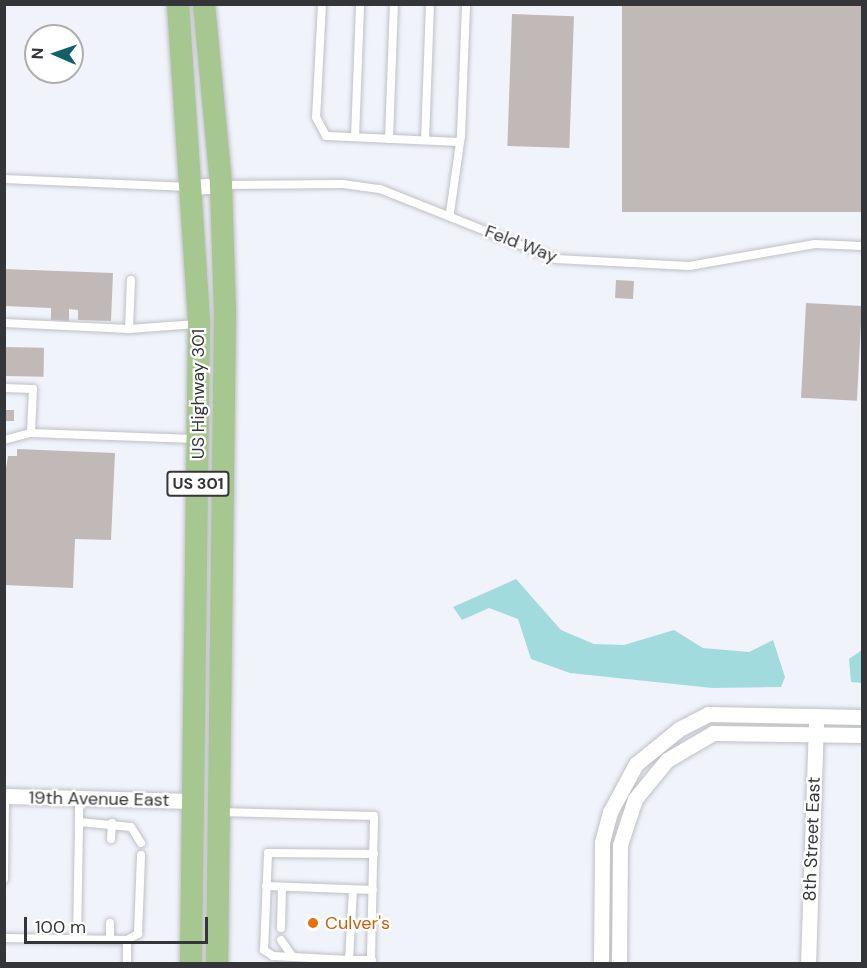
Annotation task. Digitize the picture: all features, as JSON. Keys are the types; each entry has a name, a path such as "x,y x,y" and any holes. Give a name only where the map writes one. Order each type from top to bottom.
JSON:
{"main road":[{"name":"US Highway 301","path":"178,4 193,187 199,324 191,963"},
{"name":"US 301","path":"204,4 221,185 226,362 217,963"},
{"path":"199,439 210,461 210,523 222,596"},
{"path":"195,676 204,693 204,773 219,812"},
{"path":"194,801 202,813 218,902"}],"street":[{"path":"193,187 221,185"},
{"path":"601,963 602,842 613,805 636,764 679,729 708,714 862,717"},
{"name":"8th Street East","path":"808,963 817,715"},
{"path":"619,963 621,845 635,799 650,776 713,733 862,735"},
{"name":"19th Avenue East","path":"5,796 194,801"}],"lane":[{"path":"322,4 316,117 326,136 460,142"},
{"path":"355,137 360,4"},
{"path":"389,139 394,4"},
{"path":"425,140 430,4"},
{"path":"450,213 460,142 466,4"},
{"path":"4,179 193,187"},
{"name":"Feld Way","path":"221,185 344,184 409,197 556,260 689,266 815,244 862,246"},
{"path":"129,329 131,280"},
{"path":"4,323 129,329 199,324"},
{"path":"4,388 33,389 31,433"},
{"path":"4,440 31,433 199,439"},
{"path":"4,879 5,796"},
{"path":"77,939 79,798"},
{"path":"219,812 374,816 374,854 372,962 292,956 264,950 268,853 374,854"},
{"path":"79,822 112,823 131,827 141,843"},
{"path":"111,839 112,823"},
{"path":"4,938 127,940 138,934 141,855"},
{"path":"266,886 373,890"},
{"path":"281,928 282,887"},
{"path":"350,960 352,890"},
{"path":"110,923 110,940"},
{"path":"127,940 127,963"},
{"path":"280,940 292,956"}],"water":[{"path":"516,579 561,630 594,644 624,645 674,630 703,648 749,652 773,640 785,677 781,687 712,688 570,673 531,659 518,619 489,608 462,620 453,607"},
{"path":"862,650 862,683 851,682 849,659"}],"building":[{"path":"622,4 862,4 862,212 622,212"},
{"path":"512,14 574,16 569,148 507,146"},
{"path":"4,269 113,273 111,321 78,320 78,310 69,309 69,321 51,320 51,308 4,306"},
{"path":"616,280 634,281 633,299 615,298"},
{"path":"806,303 862,306 857,401 801,398"},
{"path":"4,347 44,348 43,377 4,376"},
{"path":"4,410 14,410 14,421 4,421"},
{"path":"17,449 115,453 111,540 75,539 73,588 4,585 4,481 8,456 17,456"}],"place":[{"name":"Culver's","path":"313,923"}]}
